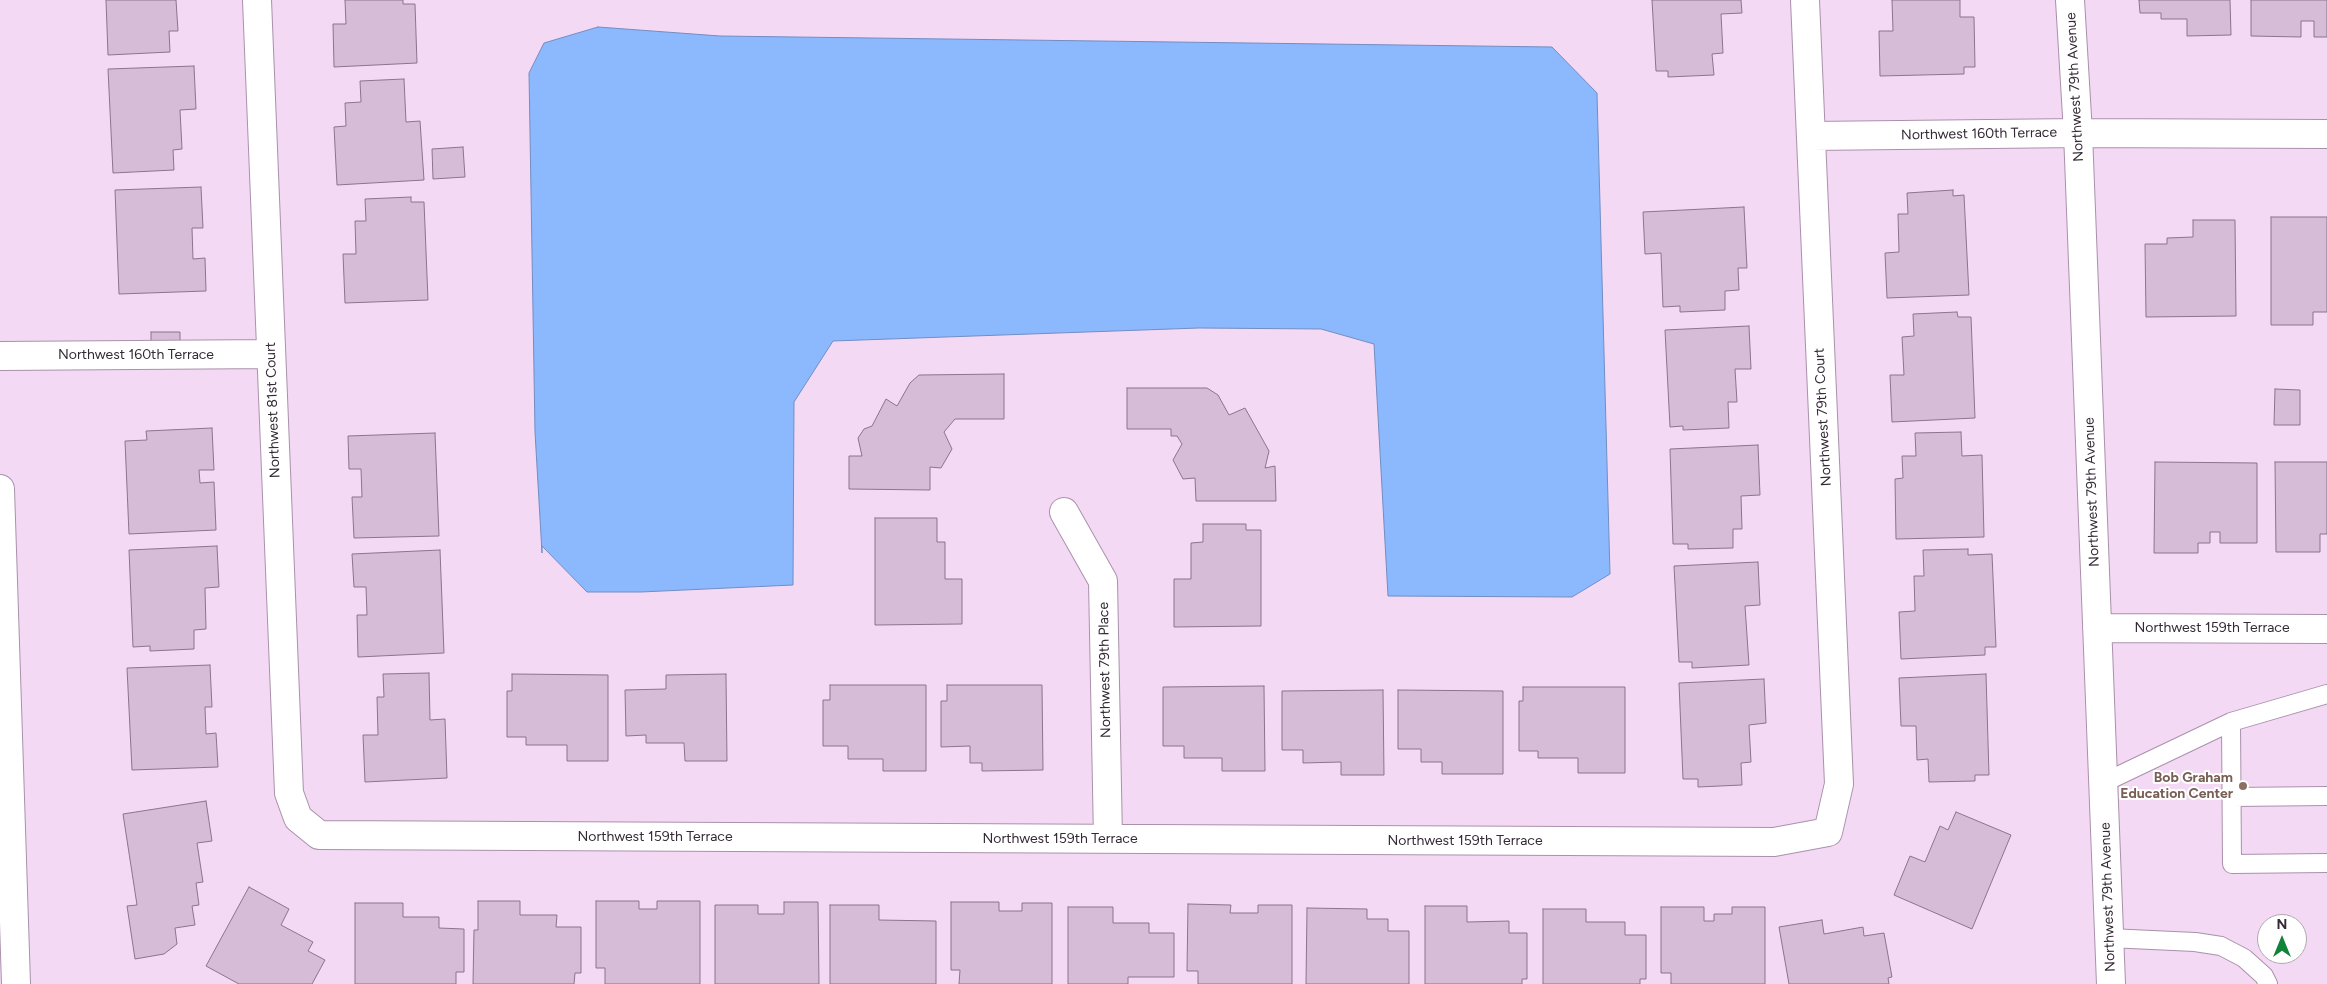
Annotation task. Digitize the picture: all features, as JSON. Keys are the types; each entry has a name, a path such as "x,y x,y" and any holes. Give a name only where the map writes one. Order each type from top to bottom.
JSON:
{"street":[{"name":"Northwest 81st Court","path":"257,0 289,793 298,818"},
{"name":"Northwest 79th Court","path":"1805,0 1839,784 1828,832"},
{"name":"Northwest 79th Avenue","path":"2070,0 2078,133 2111,984"},
{"name":"Northwest 160th Terrace","path":"1810,136 2078,133 2327,134"},
{"name":"Northwest 160th Terrace","path":"0,356 271,354"},
{"path":"0,489 16,984"},
{"name":"Northwest 79th Place","path":"1064,512 1103,581 1108,839"},
{"name":"Northwest 159th Terrace","path":"2097,628 2327,629"},
{"name":"Northwest 159th Terrace","path":"298,818 319,835 1774,842 1828,832"}],"lane":[{"path":"2103,783 2231,722 2327,694"},
{"path":"2231,722 2232,864 2327,863"},
{"path":"2232,797 2327,796"},
{"path":"2109,938 2195,942 2221,946 2244,958 2264,976 2268,984"}],"water":[{"path":"598,27 720,36 1552,47 1597,93 1610,574 1572,597 1388,596 1374,344 1321,329 1199,328 833,341 794,402 793,585 641,592 587,592 542,546 542,553 535,432 529,73 544,43"}],"building":[{"path":"106,0 176,0 178,31 169,31 170,52 108,55"},
{"path":"345,0 403,0 403,4 415,4 417,63 334,67 333,24 346,24"},
{"path":"1652,0 1741,0 1742,13 1721,14 1723,53 1712,54 1714,75 1668,77 1668,71 1656,71"},
{"path":"1892,0 1960,0 1960,17 1974,17 1975,67 1964,67 1964,74 1880,76 1879,31 1893,31"},
{"path":"2139,0 2230,0 2231,35 2187,36 2187,19 2161,19 2161,13 2140,13"},
{"path":"2251,0 2327,0 2327,37 2314,37 2314,21 2301,21 2301,37 2251,36"},
{"path":"194,66 196,109 180,110 182,149 173,150 174,170 113,173 108,69"},
{"path":"404,79 406,122 420,121 424,180 337,185 334,127 346,126 345,103 361,102 360,81"},
{"path":"463,147 465,177 433,179 432,149"},
{"path":"201,187 203,228 192,228 193,259 205,258 206,291 119,294 115,190"},
{"path":"1953,190 1953,196 1964,195 1969,295 1887,298 1885,253 1899,252 1898,214 1908,214 1907,193"},
{"path":"411,197 411,202 424,202 428,300 345,303 343,254 356,254 355,221 366,221 365,199"},
{"path":"1744,207 1747,268 1738,268 1739,290 1725,291 1725,310 1680,312 1680,306 1663,307 1661,253 1645,254 1643,212"},
{"path":"2271,217 2327,217 2327,312 2313,312 2313,325 2271,325"},
{"path":"2193,220 2235,220 2236,316 2146,317 2145,244 2167,244 2167,238 2193,237"},
{"path":"1957,312 1958,317 1971,317 1975,418 1892,422 1890,375 1904,375 1902,337 1914,336 1913,314"},
{"path":"1749,326 1751,369 1735,369 1737,402 1728,402 1729,428 1683,430 1683,426 1670,427 1665,330"},
{"path":"151,332 180,332 180,349 151,350"},
{"path":"1004,374 1004,419 955,419 944,432 952,449 941,468 930,467 930,490 849,489 849,456 862,456 858,438 864,429 872,426 886,399 897,406 910,383 919,375"},
{"path":"1127,388 1207,388 1218,395 1229,415 1245,408 1269,451 1265,468 1275,466 1276,501 1196,501 1195,478 1183,479 1173,460 1182,444 1177,436 1171,436 1171,429 1127,429"},
{"path":"2275,389 2300,390 2300,425 2274,425"},
{"path":"212,428 214,470 199,470 200,483 214,482 216,530 129,534 125,441 147,440 146,431"},
{"path":"1961,432 1962,456 1982,455 1984,537 1896,539 1895,479 1903,478 1902,456 1916,456 1915,433"},
{"path":"435,433 439,536 354,538 352,497 362,497 361,469 349,469 348,436"},
{"path":"1758,445 1760,495 1741,496 1742,529 1733,529 1733,548 1688,549 1688,544 1673,544 1670,449"},
{"path":"2155,462 2257,463 2257,543 2220,543 2220,532 2210,532 2210,543 2198,543 2198,553 2154,553"},
{"path":"2275,462 2327,462 2327,534 2320,534 2320,552 2276,552"},
{"path":"875,518 937,518 937,542 945,542 945,579 962,579 962,624 875,625"},
{"path":"1203,524 1246,524 1246,530 1261,530 1261,626 1174,627 1174,579 1191,579 1191,543 1203,542"},
{"path":"217,546 219,587 205,588 206,629 194,630 194,649 150,651 150,646 133,647 129,550"},
{"path":"1968,549 1968,555 1992,554 1996,647 1985,647 1985,655 1901,659 1899,612 1915,611 1914,576 1924,576 1923,550"},
{"path":"440,550 444,653 358,657 357,615 367,615 366,587 354,587 352,554"},
{"path":"1758,562 1760,605 1745,606 1749,665 1692,668 1692,662 1679,662 1674,566"},
{"path":"210,665 212,707 205,707 206,734 216,733 218,767 132,770 127,668"},
{"path":"429,673 430,720 445,719 447,778 365,782 363,735 378,735 377,697 384,697 383,674"},
{"path":"512,674 608,675 608,761 567,761 567,745 526,745 526,737 507,737 507,691 512,691"},
{"path":"726,674 727,761 685,761 684,743 646,743 646,735 626,736 625,690 666,689 666,675"},
{"path":"1986,674 1989,775 1975,775 1975,781 1929,782 1928,759 1917,760 1916,726 1901,726 1899,678"},
{"path":"1764,679 1766,723 1749,725 1751,762 1741,763 1742,785 1698,787 1698,779 1683,779 1679,683"},
{"path":"830,685 926,685 926,771 883,771 883,759 848,759 848,746 823,746 823,700 830,700"},
{"path":"947,685 1042,685 1043,770 982,771 982,763 970,763 970,746 941,747 941,701 947,701"},
{"path":"1264,686 1265,771 1222,771 1222,758 1184,758 1184,746 1163,746 1163,687"},
{"path":"1523,687 1625,687 1625,773 1578,773 1578,758 1538,758 1538,751 1519,751 1519,701 1523,701"},
{"path":"1383,690 1384,775 1341,775 1341,762 1303,763 1303,750 1282,750 1282,691"},
{"path":"1398,690 1503,691 1503,774 1442,774 1442,762 1421,762 1421,749 1398,749"},
{"path":"206,801 212,841 197,843 203,882 196,883 199,905 192,906 195,925 175,928 177,944 164,954 135,959 127,906 137,905 123,814"},
{"path":"1956,812 2011,835 1972,929 1894,895 1910,856 1925,862 1940,826 1948,830"},
{"path":"249,887 289,909 281,925 313,942 308,951 325,960 312,984 239,984 206,966"},
{"path":"478,901 520,901 520,915 557,915 556,927 581,927 581,973 575,973 574,984 473,984 474,930 478,930"},
{"path":"596,901 639,901 639,909 657,909 657,901 700,901 700,984 605,984 605,968 596,968"},
{"path":"784,902 818,902 819,984 715,984 715,905 758,905 758,914 784,914"},
{"path":"951,902 999,902 999,911 1022,911 1022,903 1052,903 1052,984 959,984 960,970 951,970"},
{"path":"355,903 403,903 403,917 439,917 439,928 464,929 464,972 456,972 456,984 355,984"},
{"path":"1188,904 1231,905 1230,913 1258,913 1258,905 1292,905 1292,984 1198,984 1198,971 1187,971"},
{"path":"830,905 879,905 879,920 936,921 936,984 830,984"},
{"path":"1425,906 1467,906 1467,922 1509,921 1509,933 1527,933 1527,979 1522,979 1522,984 1425,984"},
{"path":"1068,907 1113,907 1113,923 1149,923 1149,933 1174,933 1174,977 1128,977 1128,984 1068,984"},
{"path":"1661,907 1704,907 1704,921 1714,921 1714,914 1732,914 1732,907 1765,907 1765,984 1671,984 1671,973 1661,973"},
{"path":"1307,908 1367,909 1367,919 1388,919 1388,931 1409,931 1409,984 1306,984"},
{"path":"1543,909 1586,909 1586,922 1625,922 1625,935 1646,935 1646,979 1640,979 1640,984 1543,984"},
{"path":"1822,920 1824,934 1863,927 1864,936 1884,933 1892,977 1888,978 1889,984 1789,984 1779,927"}],"place":[{"name":"Bob Graham Education Center","path":"2243,786"}]}
